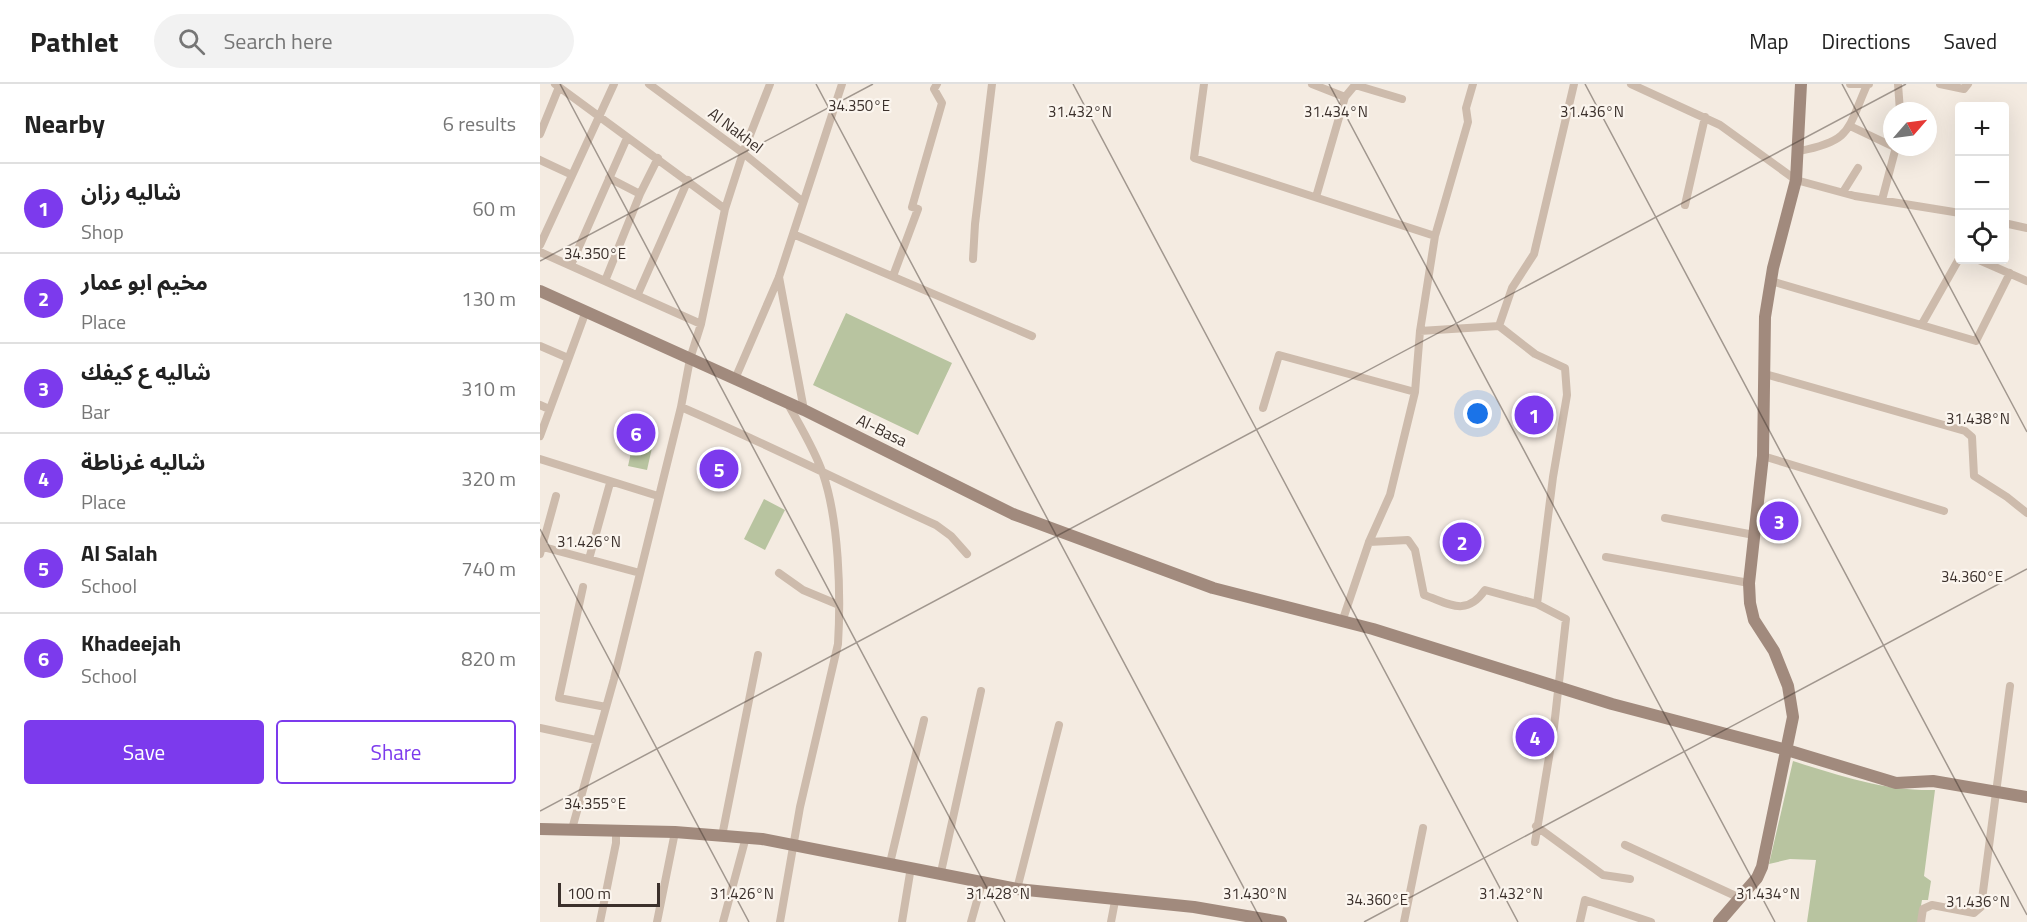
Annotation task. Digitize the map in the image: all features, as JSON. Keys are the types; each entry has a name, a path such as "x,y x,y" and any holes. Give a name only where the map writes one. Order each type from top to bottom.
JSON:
{"street":[{"path":"540,245 614,84"},
{"name":"Al Nakhel","path":"649,84 743,153 802,202"},
{"path":"572,829 640,573 681,407 690,359 702,324 725,209 743,153 770,84"},
{"path":"735,379 779,277 842,84"},
{"path":"893,276 918,209 912,207 942,103 934,88 937,84"},
{"path":"973,259 992,84"},
{"path":"1204,84 1194,158 1435,236"},
{"path":"1312,84 1345,97"},
{"path":"1342,622 1369,542 1390,495 1415,392 1420,332 1435,236 1468,122 1466,108 1473,84"},
{"path":"1500,326 1512,288 1534,254 1574,84"},
{"path":"1630,84 1720,124 1796,180 1882,200 1955,212"},
{"path":"1660,84 1660,96"},
{"path":"1719,922 1762,867 1788,750 1792,717 1788,686 1774,651 1754,620 1749,583 1762,456 1765,317 1771,281 1796,180 1801,84"},
{"path":"1799,151 1829,146 1846,134 1868,85 1850,84"},
{"path":"1898,84 1899,102"},
{"path":"1940,84 1964,89 1968,84"},
{"path":"1316,197 1345,97 1355,85 1402,99"},
{"path":"540,134 557,86 725,209"},
{"path":"1685,205 1705,117"},
{"path":"1850,126 1883,142"},
{"path":"571,265 627,138"},
{"path":"1882,200 1892,156"},
{"path":"605,281 640,194 658,158"},
{"path":"540,160 572,175"},
{"path":"1843,192 1858,168"},
{"path":"609,178 640,194"},
{"path":"638,294 688,180"},
{"path":"2009,224 2027,228"},
{"path":"793,234 1032,336"},
{"path":"540,252 702,324"},
{"path":"1922,324 1956,264"},
{"path":"1989,264 2027,281"},
{"path":"1771,281 1976,341 2010,273"},
{"path":"779,277 804,410"},
{"name":"Al-Basa","path":"540,291 804,410 1013,514 1213,588 1342,622 1622,707 1788,750 1896,783 1933,781 2027,797"},
{"path":"540,436 586,311"},
{"path":"1420,332 1500,326 1535,354 1566,368 1567,395 1553,477 1537,604"},
{"path":"540,346 568,358"},
{"path":"1263,408 1279,355 1415,392"},
{"path":"1765,374 1965,431 1972,437 1974,476 2007,496 2027,513"},
{"path":"780,922 800,807 838,644 839,605 831,506 823,474 788,404"},
{"path":"540,405 549,409"},
{"path":"681,407 761,441 823,474 936,525 951,536 967,554"},
{"path":"1762,456 1944,511"},
{"path":"540,459 610,483 658,496"},
{"path":"589,559 610,483"},
{"path":"556,496 541,549 640,573"},
{"path":"1665,518 1754,535"},
{"path":"1369,542 1408,540 1415,550 1424,596 1460,608 1476,602 1485,590 1537,604 1566,619 1554,728 1535,842"},
{"path":"1606,556 1749,583"},
{"path":"779,573 803,590 839,605"},
{"path":"583,587 559,698 606,707"},
{"path":"723,836 758,655"},
{"path":"1921,922 1923,909 1932,905 1974,913 1981,907 2010,686"},
{"path":"941,872 981,691"},
{"path":"890,863 924,720"},
{"path":"1017,889 1059,725"},
{"path":"540,728 596,740"},
{"path":"1536,826 1603,875 1630,879"},
{"path":"540,828 675,832 746,837 941,872 1017,889 1222,917 1281,922"},
{"path":"1404,922 1423,828"},
{"path":"600,922 616,843 616,830"},
{"path":"657,922 675,832"},
{"path":"723,922 746,837"},
{"path":"1624,845 1740,898"},
{"path":"902,922 911,867"},
{"path":"971,922 982,883"},
{"path":"1580,922 1585,900 1652,922"},
{"path":"1110,922 1115,901"}],"green space":[{"path":"846,313 952,363 918,435 813,385"},
{"path":"637,426 656,430 647,470 628,466"},
{"path":"764,499 785,510 765,550 744,539"},
{"path":"1793,761 1880,785 1935,790 1924,876 1931,881 1928,900 1922,900 1918,922 1807,922 1816,860 1790,859 1769,864"}],"place":[{"name":"شاليه رزان","path":"1534,415"},
{"name":"Khadeejah","path":"636,433"},
{"name":"Al Salah","path":"719,469"},
{"name":"شاليه ع كيفك","path":"1779,521"},
{"name":"مخيم ابو عمار","path":"1462,542"},
{"name":"شاليه غرناطة","path":"1535,737"}]}
